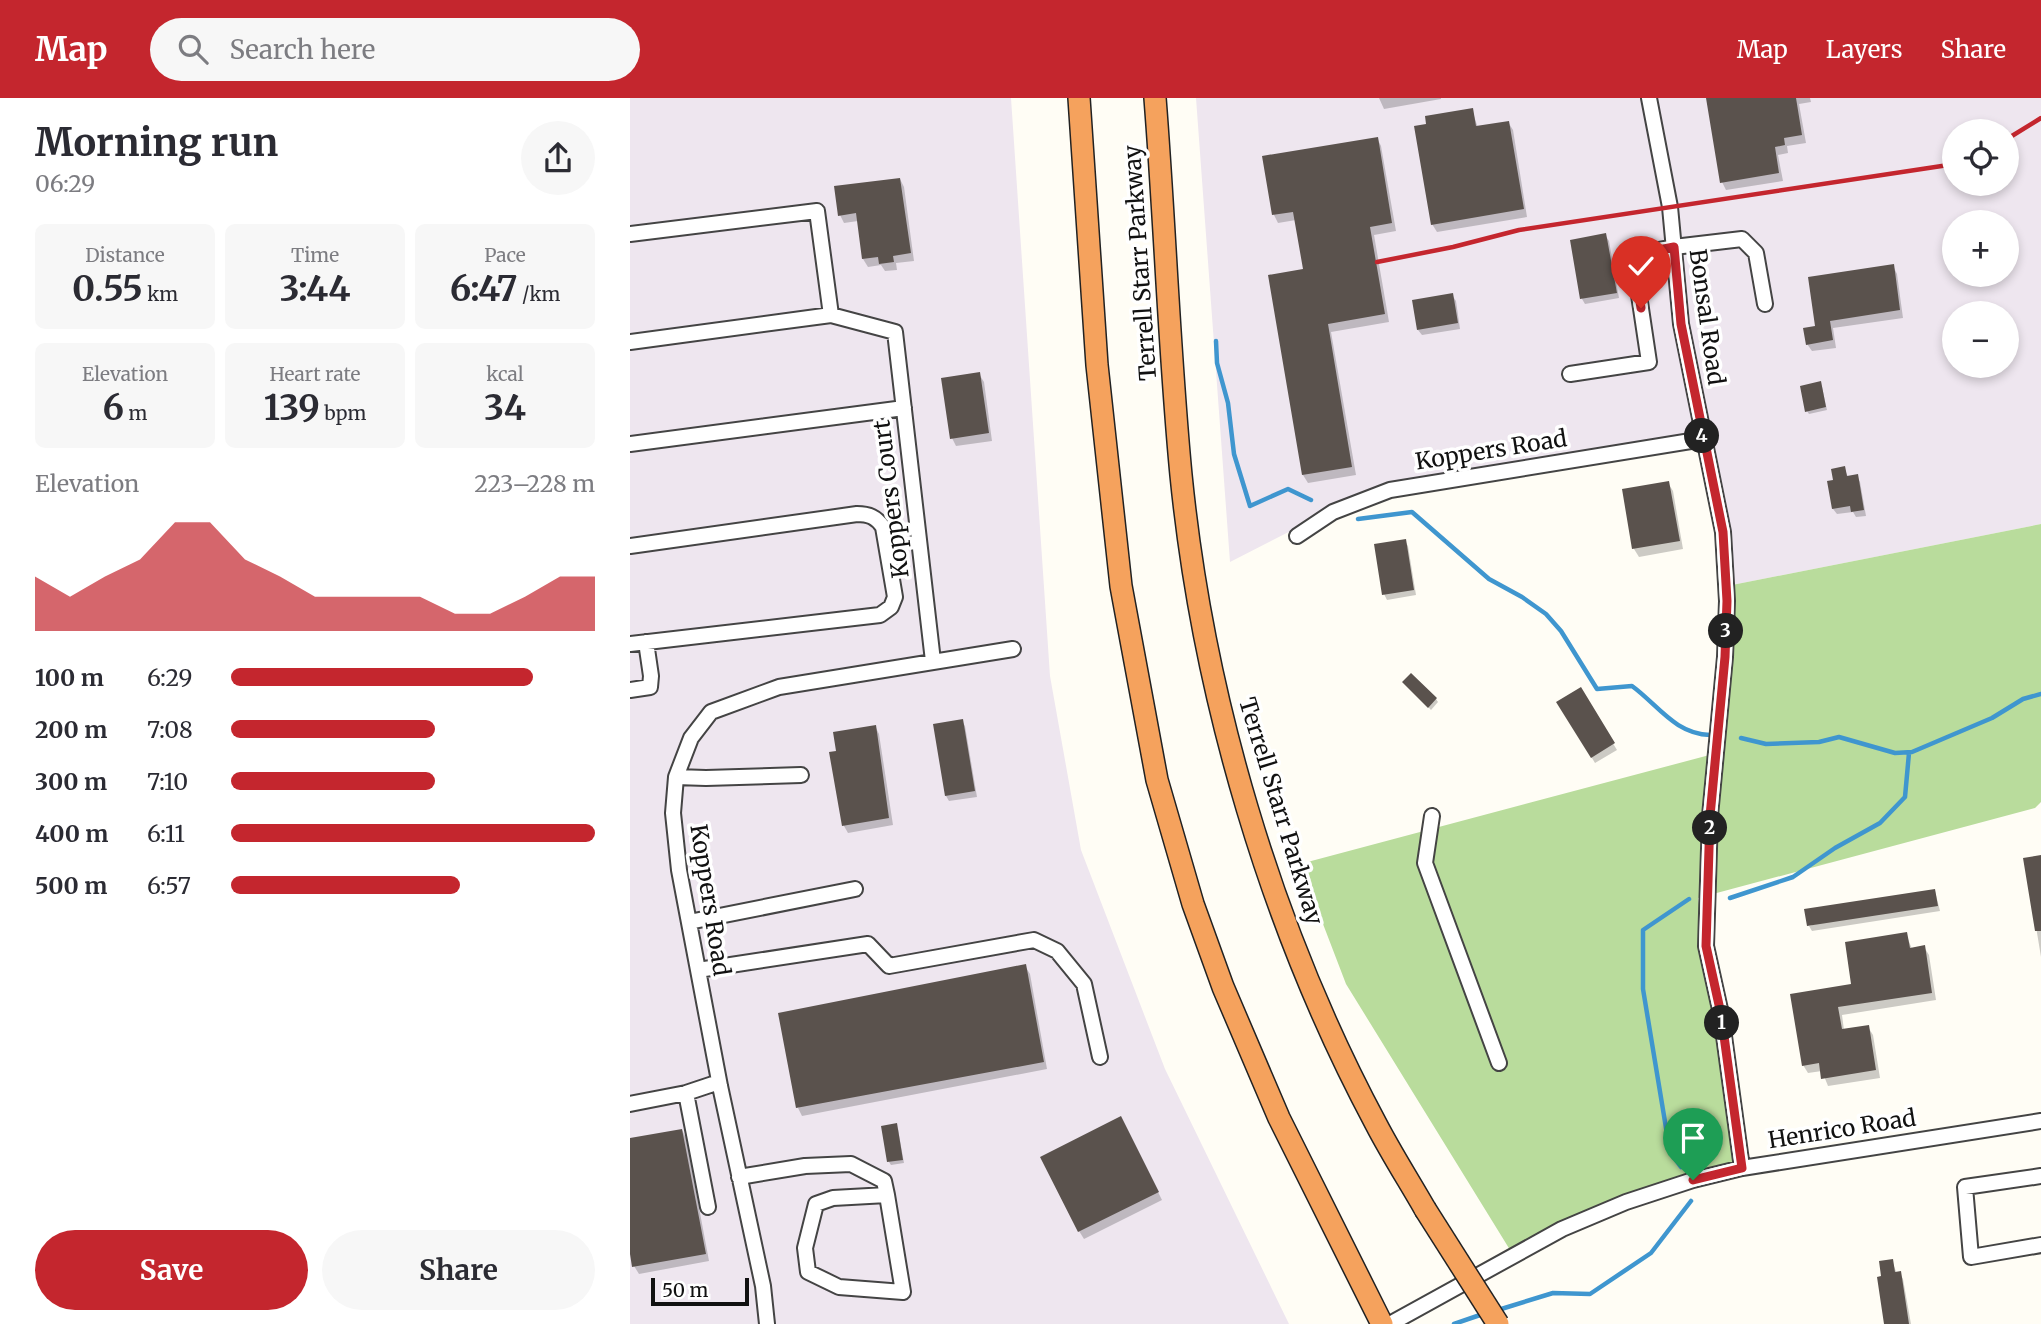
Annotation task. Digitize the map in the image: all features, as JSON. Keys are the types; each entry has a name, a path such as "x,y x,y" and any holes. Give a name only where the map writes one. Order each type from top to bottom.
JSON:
{"highway":[{"path":"1079,98 1097,365 1121,586 1157,780 1193,904 1223,987 1279,1118 1382,1324"},
{"name":"Terrell Starr Parkway","path":"1155,98 1181,476 1199,604 1219,704 1244,797 1303,965 1335,1040 1376,1124 1425,1209 1498,1324"}],"street":[{"name":"Bonsal Road","path":"1649,98 1670,207 1681,324 1723,532 1727,601 1725,657 1710,816 1706,946 1721,1014 1742,1168"},
{"path":"630,233 817,211 831,315 630,342"},
{"path":"1570,374 1649,362 1633,255 1742,239 1756,253 1765,304"},
{"name":"Koppers Court","path":"831,315 895,332 933,661"},
{"path":"630,444 904,408"},
{"name":"Koppers Road","path":"1297,536 1333,512 1390,490 1703,439"},
{"path":"630,546 868,514 878,519 883,527 895,597 891,607 880,615 630,643"},
{"path":"630,690 650,687 646,642"},
{"name":"Koppers Road","path":"767,1324 763,1286 719,1082 679,870 673,813 676,777 691,738 711,712 779,687 1013,649"},
{"path":"676,777 801,775"},
{"path":"1432,816 1425,863 1499,1063"},
{"path":"689,922 855,889"},
{"path":"698,971 868,944 889,966 1034,940 1057,951 1084,984 1100,1057"},
{"path":"630,1104 686,1093 719,1082"},
{"path":"686,1093 708,1207"},
{"name":"Henrico Road","path":"1390,1324 1562,1229 1693,1180 1742,1168 2041,1121"},
{"path":"739,1177 805,1166 851,1164 884,1181 887,1195 904,1292 839,1287 808,1272 805,1248 816,1204 833,1198 887,1195"},
{"path":"2041,1176 1965,1187 1971,1256 2041,1245"}],"shaded area":[{"path":"630,98 1011,98 1050,676 1081,850 1165,1069 1289,1324 630,1324"},
{"path":"1196,98 2041,98 2041,524 1732,585 1704,430 1367,492 1230,562"}],"green space":[{"path":"2041,524 2041,802 2035,808 1698,898 1738,1169 1638,1194 1515,1258 1346,984 1300,864 1717,753 1732,585"}],"building":[{"path":"1706,98 1796,98 1802,135 1784,138 1785,145 1775,147 1779,173 1720,183"},
{"path":"1473,108 1476,126 1509,121 1524,209 1431,225 1414,126 1426,124 1425,116"},
{"path":"1378,137 1392,223 1370,227 1385,314 1328,324 1352,467 1302,475 1268,275 1303,269 1293,212 1272,215 1262,156"},
{"path":"900,178 911,253 893,256 894,262 879,264 878,257 862,259 856,213 838,216 834,186"},
{"path":"1606,233 1617,293 1580,299 1570,240"},
{"path":"1894,264 1900,310 1830,321 1833,340 1806,345 1803,328 1815,326 1808,277"},
{"path":"1453,293 1458,323 1417,330 1412,300"},
{"path":"980,372 989,433 950,439 941,378"},
{"path":"1821,381 1826,407 1805,412 1800,386"},
{"path":"1845,466 1847,476 1858,474 1864,510 1851,512 1850,506 1832,509 1827,481 1833,480 1831,469"},
{"path":"1669,481 1680,541 1632,549 1622,489"},
{"path":"1406,539 1414,590 1382,595 1374,544"},
{"path":"1411,673 1437,698 1428,708 1402,682"},
{"path":"1581,687 1615,743 1591,758 1556,702"},
{"path":"963,719 975,791 945,796 933,724"},
{"path":"876,725 889,818 842,826 829,752 836,751 833,732"},
{"path":"2041,855 2041,931 2035,931 2023,858"},
{"path":"1935,889 1938,906 1807,926 1804,909"},
{"path":"1907,932 1910,948 1925,945 1932,993 1838,1007 1842,1029 1869,1025 1876,1070 1821,1079 1819,1063 1802,1066 1790,994 1851,984 1845,942"},
{"path":"1026,964 1044,1062 796,1108 778,1013"},
{"path":"1121,1116 1159,1192 1078,1232 1040,1157"},
{"path":"897,1123 903,1160 887,1162 881,1126"},
{"path":"682,1129 706,1254 632,1267 630,1138"},
{"path":"1893,1259 1895,1272 1901,1271 1909,1324 1884,1324 1877,1277 1881,1276 1879,1261"}],"waterway":[{"path":"1216,341 1217,363 1228,403 1234,454 1250,506 1288,489 1311,500"},
{"path":"1358,519 1412,512 1489,579 1546,614 1561,631 1597,689 1632,686 1677,724 1687,730 1710,735"},
{"path":"1741,738 1766,744 1819,742 1839,737 1895,753 1912,752 1992,718 2023,699 2041,694"},
{"path":"1730,898 1793,877 1835,848 1880,823 1905,797 1909,753"},
{"path":"1681,1167 1670,1152 1643,989 1643,930 1689,899"},
{"path":"1498,1310 1553,1293 1590,1294 1651,1253 1691,1201"},
{"path":"1454,1324 1483,1314"}],"railway":[{"path":"2019,132 2041,118"},
{"path":"1377,262 1519,230 1942,166"}],"route":[{"path":"1641,308 1633,255 1674,247 1681,324 1723,532 1727,601 1725,657 1710,816 1706,946 1721,1014 1742,1168 1693,1180"}]}
